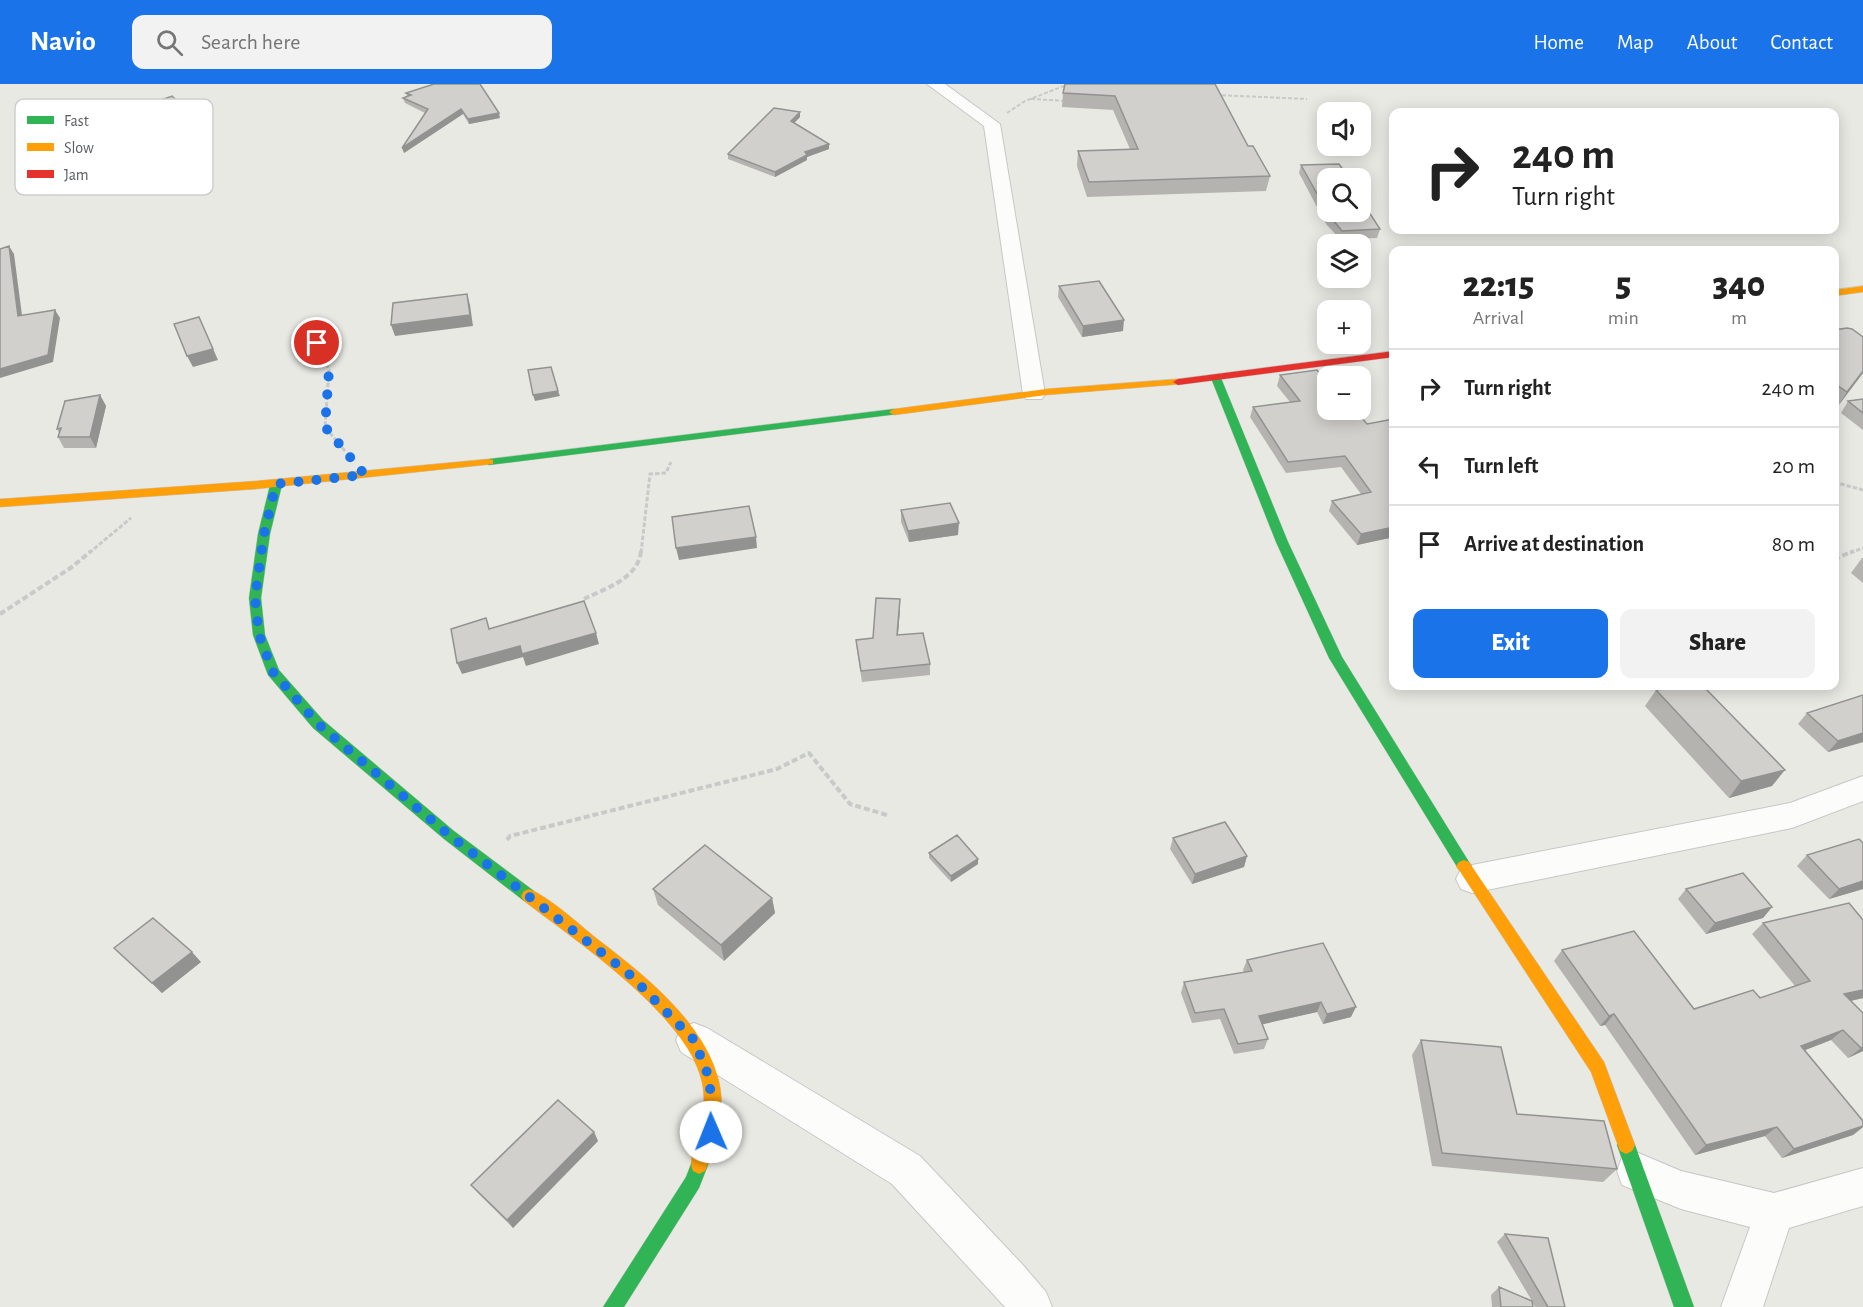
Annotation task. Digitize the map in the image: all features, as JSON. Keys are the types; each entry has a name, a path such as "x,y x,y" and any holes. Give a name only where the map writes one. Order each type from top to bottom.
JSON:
{"street":[{"path":"935,84 992,124 1035,394"},
{"path":"1839,292 1863,289"},
{"path":"0,504 159,495 365,475 682,439 1035,394 1216,378 1389,355"},
{"path":"1216,378 1282,542 1336,658 1472,879 1598,1068 1684,1307"},
{"path":"276,484 264,534 255,598 259,635 273,672 318,724 486,864 628,973 694,1040 906,1170 1008,1278 1031,1307"},
{"path":"1472,879 1792,815 1863,788"},
{"path":"613,1307 693,1182 711,1132 710,1080 694,1040"},
{"path":"1636,1171 1681,1191 1774,1213 1863,1187"},
{"path":"1742,1307 1774,1213"}],"path":[{"path":"992,124 1031,99 1069,84"},
{"path":"1216,95 1307,99"},
{"path":"1031,99 1076,101"},
{"path":"296,334 317,343 329,370 325,427 365,475"},
{"path":"584,598 627,578 640,562 650,474 666,473 682,439"},
{"path":"1839,484 1863,490"},
{"path":"0,614 72,567 159,495"},
{"path":"1839,557 1863,548"},
{"path":"486,864 510,837 777,769 809,753 850,804 887,815"}],"building":[{"path":"434,84 480,84 499,113 468,119 461,109 402,148 428,109 403,98 411,95 406,93"},
{"path":"1065,84 1215,84 1248,146 1253,146 1270,176 1089,182 1078,151 1138,149 1115,96 1063,93"},
{"path":"774,108 800,112 791,121 829,144 805,152 807,155 775,172 728,154"},
{"path":"1339,164 1342,168 1317,168 1317,194 1301,165"},
{"path":"1371,215 1380,229 1342,231 1335,222 1371,222"},
{"path":"9,246 18,316 55,310 48,355 0,369 0,249"},
{"path":"1099,281 1124,320 1083,326 1059,286"},
{"path":"467,294 470,315 391,325 393,303"},
{"path":"199,317 213,349 187,356 174,324"},
{"path":"1839,329 1852,329 1863,337 1863,371 1847,392 1839,386"},
{"path":"551,367 558,391 533,395 528,370"},
{"path":"1317,370 1317,420 1364,420 1367,424 1389,420 1389,528 1361,534 1332,501 1371,492 1345,456 1288,462 1253,407 1300,401 1280,375"},
{"path":"100,395 90,437 58,437 61,428 57,429 65,401"},
{"path":"1863,399 1863,413 1848,401"},
{"path":"950,503 959,523 908,531 901,510"},
{"path":"749,506 756,537 676,548 672,517"},
{"path":"876,598 900,599 897,635 923,633 930,664 861,671 856,640 873,638"},
{"path":"584,601 596,633 522,654 520,646 457,663 451,629 486,618 489,629"},
{"path":"1656,690 1707,690 1785,770 1741,781"},
{"path":"1863,695 1863,733 1838,741 1807,713"},
{"path":"1225,822 1247,856 1195,874 1173,838"},
{"path":"957,835 978,859 951,876 929,853"},
{"path":"1859,839 1863,843 1863,881 1839,889 1807,855"},
{"path":"705,845 772,898 721,945 653,889"},
{"path":"1743,873 1772,907 1715,923 1686,889"},
{"path":"1849,903 1863,920 1863,990 1844,994 1863,1013 1863,1047 1861,1048 1843,1030 1801,1046 1863,1121 1863,1126 1794,1149 1777,1127 1706,1145 1614,1014 1609,1016 1562,950 1634,931 1694,1009 1753,990 1760,998 1810,981 1763,923"},
{"path":"153,918 192,952 152,983 114,948"},
{"path":"1323,943 1356,1007 1327,1014 1321,1002 1259,1016 1268,1039 1238,1044 1224,1009 1195,1013 1184,982 1252,971 1247,960"},
{"path":"1421,1040 1501,1047 1517,1114 1604,1121 1617,1169 1442,1153"},
{"path":"558,1100 594,1132 507,1220 471,1185"},
{"path":"1505,1234 1548,1238 1565,1307 1548,1307"},
{"path":"1499,1287 1532,1301 1533,1307 1501,1307"}],"traffic: fast":[{"path":"1216,378 1282,542 1336,658 1464,866"},
{"path":"489,462 894,412"},
{"path":"276,485 264,534 255,598 259,635 273,672 318,724 449,835 529,896"},
{"path":"1626,1145 1684,1307"},
{"path":"613,1307 693,1182 699,1165"}],"traffic: slow":[{"path":"1839,292 1863,289"},
{"path":"894,412 1046,392 1178,382"},
{"path":"0,503 256,485 489,462"},
{"path":"1464,866 1598,1068 1626,1145"},
{"path":"529,896 634,978 683,1029 700,1055 710,1080 712,1113 699,1165"}],"traffic: jam":[{"path":"1178,382 1389,355"}],"route":[{"path":"317,343 329,370 325,427 365,475 276,484 264,534 255,598 259,635 273,672 318,724 449,835 628,973 694,1040 710,1080 711,1132"}]}
